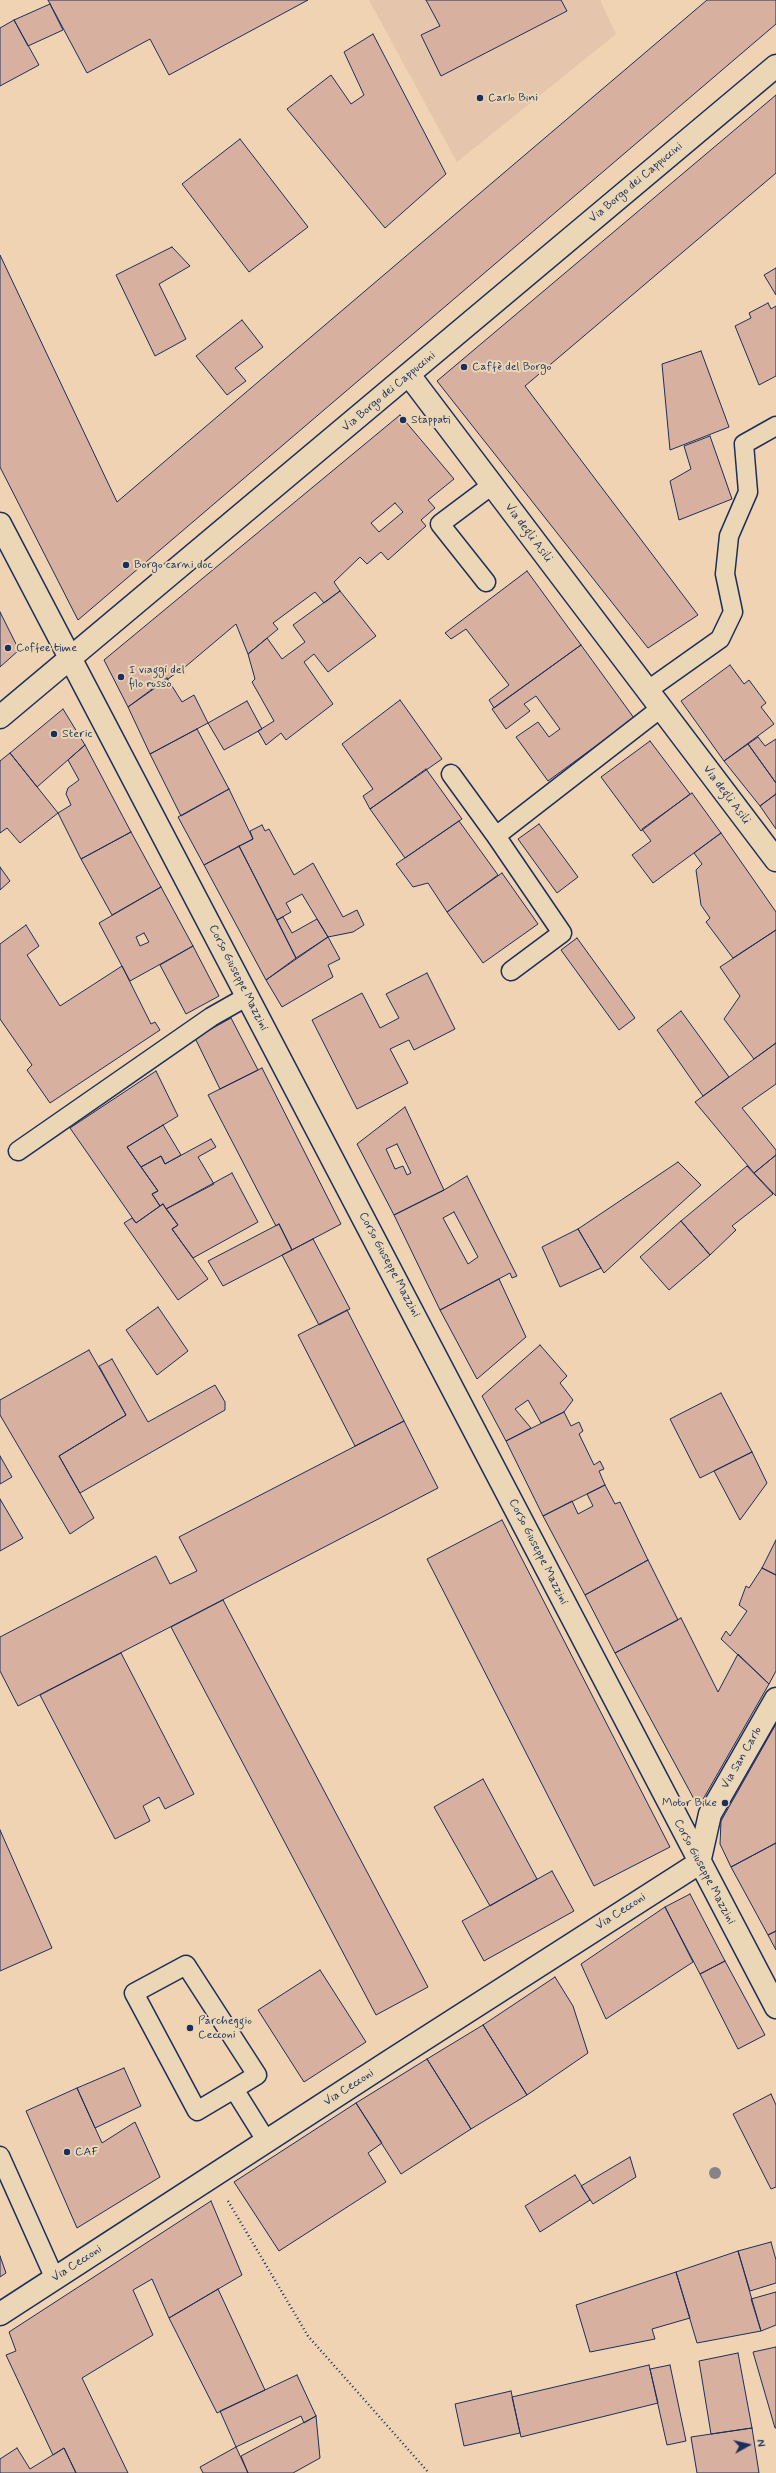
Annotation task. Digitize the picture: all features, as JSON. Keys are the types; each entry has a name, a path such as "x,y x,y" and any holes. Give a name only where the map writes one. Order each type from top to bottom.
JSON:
{"street":[{"name":"Via Borgo dei Cappuccini","path":"0,717 776,66"},
{"name":"Via degli Asili","path":"409,375 776,860"},
{"name":"Corso Giuseppe Mazzini","path":"0,524 248,996 699,1863 776,2007"},
{"name":"Via San Carlo","path":"699,1863 710,1814 776,1700"},
{"name":"Via Cecconi","path":"0,2314 699,1863"}],"lane":[{"path":"648,690 720,639 733,612 725,574 729,536 748,492 744,444 776,426"},
{"path":"486,582 440,524 492,485"},
{"path":"496,836 661,708"},
{"path":"451,774 496,836 562,933 511,971"},
{"path":"18,1150 212,1017 248,996"},
{"path":"186,1965 257,2074 234,2089 197,2111 134,1993 186,1965"},
{"path":"234,2089 267,2142"},
{"path":"0,2156 55,2279"}],"path":[{"path":"214,2176 308,2336 428,2473"}],"shaded area":[{"name":"Carlo Bini","path":"369,0 600,0 616,34 457,162"}],"building":[{"path":"48,0 308,0 169,75 150,39 87,73"},
{"path":"426,0 561,0 567,11 441,76 421,35 440,26"},
{"path":"707,0 776,0 776,24 78,620 0,467 0,255 117,502"},
{"path":"50,4 63,30 28,46 14,20"},
{"path":"14,20 39,65 0,86 0,28"},
{"path":"373,34 446,174 385,228 287,109 331,75 351,104 364,95 344,52"},
{"path":"776,95 776,173 525,386 698,615 648,648 437,381"},
{"path":"240,139 308,227 249,272 182,184"},
{"path":"172,247 190,266 159,284 186,339 155,356 116,275"},
{"path":"776,268 776,295 764,275"},
{"path":"768,303 771,309 776,306 776,376 759,385 735,326 751,318 749,313"},
{"path":"242,320 263,347 235,368 246,381 227,395 196,356"},
{"path":"701,351 729,427 670,450 662,364"},
{"path":"400,415 454,479 428,500 435,508 421,520 426,526 388,560 381,552 367,564 360,557 334,582 340,591 324,603 315,592 273,623 278,629 248,654 236,624 185,667 128,707 104,660","holes":["395,503 403,512 379,532 371,523"]},
{"path":"710,436 732,499 679,520 670,481 691,469 684,446"},
{"path":"527,571 581,645 494,708 489,700 509,685 466,629 451,639 445,633"},
{"path":"340,591 376,636 328,672 314,654 304,662 333,704 286,740 281,733 266,745 258,731 274,721 252,682 255,679 248,654 267,638 282,659 305,642 293,625"},
{"path":"0,612 19,650 0,667"},
{"path":"581,645 634,718 548,781 516,737 538,722 549,737 560,729 536,696 524,704 530,711 506,729 492,709"},
{"path":"730,665 744,684 749,680 766,703 761,707 774,724 724,761 681,701"},
{"path":"167,678 182,702 194,695 208,723 150,754 128,707"},
{"path":"400,700 442,759 370,809 363,796 373,789 342,744"},
{"path":"247,701 262,729 224,750 208,723"},
{"path":"63,709 85,745 37,787 10,753"},
{"path":"197,729 229,789 181,816 150,754"},
{"path":"758,737 765,746 776,739 776,783 748,744"},
{"path":"650,741 690,794 641,831 601,777"},
{"path":"748,744 776,783 776,794 760,806 724,761"},
{"path":"85,745 131,832 81,859 58,813 71,805 66,794 68,788 79,780 68,760"},
{"path":"10,753 58,813 20,843 7,828 0,833 0,761"},
{"path":"426,769 462,819 405,858 370,809"},
{"path":"229,789 253,839 204,865 178,817"},
{"path":"692,793 721,833 653,883 632,855 651,841 642,829"},
{"path":"776,794 776,829 760,806"},
{"path":"459,821 498,875 447,912 428,883 413,887 396,864"},
{"path":"539,824 578,877 557,893 518,839"},
{"path":"262,825 265,831 269,829 294,875 313,863 343,917 357,910 364,925 353,932 328,937 302,894 286,903 291,912 277,920 239,846 253,839 250,831"},
{"path":"131,832 161,887 112,915 81,859"},
{"path":"721,833 776,912 776,930 733,958 706,922 710,918 701,905 696,870 702,864 694,853"},
{"path":"239,846 296,958 266,980 204,865"},
{"path":"0,867 10,881 0,890"},
{"path":"502,873 538,924 483,963 447,912"},
{"path":"161,887 193,946 130,981 99,923","holes":["144,933 149,942 140,946 136,937"]},
{"path":"283,917 292,933 317,919 328,937 296,958 277,920"},
{"path":"26,925 39,946 27,955 60,1006 122,966 151,1024 155,1022 160,1030 50,1103 27,1070 32,1065 0,1019 0,944"},
{"path":"776,930 776,1043 754,1059 724,1019 740,996 720,967"},
{"path":"328,937 340,959 328,965 333,977 282,1007 266,980"},
{"path":"577,938 635,1018 619,1030 561,950"},
{"path":"193,946 219,996 186,1014 160,965"},
{"path":"427,973 455,1029 414,1050 409,1040 390,1049 408,1083 357,1109 312,1020 362,993 380,1028 399,1018 386,994"},
{"path":"681,1011 729,1077 703,1096 657,1030"},
{"path":"231,1018 258,1070 220,1089 195,1038"},
{"path":"776,1043 776,1084 742,1108 776,1150 776,1155 754,1173 695,1102"},
{"path":"262,1068 341,1224 292,1250 279,1224 276,1226 208,1095"},
{"path":"156,1071 178,1116 127,1147 158,1191 152,1194 160,1206 136,1223 70,1128"},
{"path":"405,1107 444,1190 394,1215 357,1144","holes":["397,1144 411,1173 407,1175 403,1166 395,1169 386,1149"]},
{"path":"163,1125 181,1155 165,1164 161,1156 141,1167 127,1147"},
{"path":"211,1139 216,1147 198,1157 214,1184 166,1209 163,1204 160,1206 152,1194 158,1191 141,1167 161,1156 165,1164"},
{"path":"776,1155 776,1196 754,1173"},
{"path":"678,1162 701,1185 604,1273 578,1229"},
{"path":"747,1166 773,1194 732,1226 736,1230 710,1255 681,1221"},
{"path":"232,1173 258,1222 193,1258 172,1229 178,1225 166,1209"},
{"path":"467,1176 517,1276 512,1278 510,1273 440,1310 394,1215 444,1190","holes":["454,1212 478,1257 468,1264 443,1218"]},
{"path":"163,1204 178,1225 172,1229 208,1279 178,1300 124,1223 132,1218 136,1223"},
{"path":"681,1221 710,1255 669,1290 640,1257"},
{"path":"279,1224 292,1250 223,1286 208,1261"},
{"path":"578,1229 601,1268 560,1287 542,1247"},
{"path":"313,1239 350,1309 319,1325 282,1255"},
{"path":"499,1279 526,1337 477,1379 440,1310"},
{"path":"158,1307 188,1351 157,1375 126,1330"},
{"path":"347,1310 404,1421 355,1446 298,1335"},
{"path":"540,1345 567,1376 560,1383 573,1400 564,1412 541,1423 528,1400 515,1409 531,1428 506,1441 482,1396"},
{"path":"89,1350 126,1415 59,1456 94,1518 70,1534 0,1415 0,1400"},
{"path":"112,1359 148,1422 215,1385 225,1402 225,1410 80,1493 59,1456 126,1415 99,1366"},
{"path":"721,1393 752,1452 700,1478 670,1419"},
{"path":"564,1412 571,1426 579,1422 583,1431 579,1434 594,1465 600,1461 604,1469 599,1471 605,1485 543,1516 506,1441"},
{"path":"404,1421 438,1488 18,1706 0,1671 0,1637 156,1556 170,1584 197,1571 179,1537"},
{"path":"752,1452 767,1483 740,1520 714,1471"},
{"path":"0,1456 12,1477 0,1484"},
{"path":"605,1485 615,1504 620,1502 648,1560 585,1595 543,1516 572,1501 578,1514 593,1506 587,1494"},
{"path":"0,1499 23,1538 0,1551"},
{"path":"502,1520 670,1847 594,1886 427,1559"},
{"path":"776,1540 776,1575 762,1568"},
{"path":"648,1560 678,1620 615,1653 585,1595"},
{"path":"762,1568 776,1575 776,1671 769,1684 721,1639 726,1631 730,1636 747,1611 739,1605 746,1586 749,1588"},
{"path":"223,1600 428,1987 376,2015 171,1627"},
{"path":"681,1618 718,1692 738,1654 769,1684 702,1801 694,1799 615,1653"},
{"path":"121,1653 194,1794 165,1809 159,1797 143,1806 150,1821 115,1839 40,1695"},
{"path":"776,1724 776,1843 731,1867 720,1844 721,1821"},
{"path":"483,1779 537,1879 490,1906 434,1807"},
{"path":"0,1830 52,1948 0,1971"},
{"path":"776,1843 776,1931 768,1935 731,1867"},
{"path":"552,1871 574,1911 484,1961 462,1921"},
{"path":"690,1894 725,1961 700,1974 665,1907"},
{"path":"665,1907 693,1962 606,2019 581,1964"},
{"path":"776,1931 776,1950 768,1935"},
{"path":"725,1961 765,2035 738,2049 700,1974"},
{"path":"320,1970 366,2042 304,2082 258,2010"},
{"path":"555,1977 573,2006 588,2053 527,2095 483,2025"},
{"path":"483,2025 527,2095 471,2129 427,2059"},
{"path":"427,2059 471,2129 401,2174 356,2103"},
{"path":"124,2068 141,2106 95,2128 77,2088"},
{"path":"77,2088 102,2143 135,2122 160,2177 77,2228 26,2111"},
{"path":"771,2094 776,2105 776,2187 771,2189 733,2114"},
{"path":"356,2103 382,2143 368,2153 386,2182 279,2251 234,2182"},
{"path":"630,2157 636,2177 593,2204 581,2186"},
{"path":"575,2175 590,2200 540,2232 525,2206"},
{"path":"211,2201 242,2275 169,2318 152,2279 133,2290 153,2335 82,2378 128,2473 76,2473 64,2448 53,2455 6,2355 16,2351 9,2332"},
{"path":"771,2242 776,2260 776,2283 750,2291 738,2251"},
{"path":"738,2251 761,2331 697,2343 676,2272"},
{"path":"0,2256 6,2273 0,2277"},
{"path":"676,2272 690,2318 652,2329 655,2339 590,2352 576,2305"},
{"path":"218,2289 265,2390 217,2413 169,2318"},
{"path":"776,2292 776,2325 761,2331 751,2299"},
{"path":"776,2347 776,2428 775,2428 753,2352"},
{"path":"738,2353 752,2428 711,2434 699,2361"},
{"path":"649,2365 658,2403 521,2437 512,2397"},
{"path":"670,2365 686,2441 667,2445 650,2369"},
{"path":"297,2375 316,2416 304,2423 301,2416 236,2447 220,2411"},
{"path":"511,2391 520,2433 464,2446 455,2404"},
{"path":"316,2416 320,2458 293,2473 248,2473 241,2456"},
{"path":"752,2428 759,2473 697,2473 691,2437"},
{"path":"236,2447 248,2473 203,2473 200,2467"},
{"path":"17,2448 30,2469 64,2448 76,2473 0,2473 0,2459"}],"place":[{"name":"Carlo Bini","path":"480,98"},
{"name":"Caffè del Borgo","path":"464,367"},
{"name":"Stappati","path":"403,420"},
{"name":"Borgo carni doc","path":"126,565"},
{"name":"Coffee time","path":"8,648"},
{"name":"I viaggi del filo rosso","path":"121,677"},
{"name":"Steric","path":"54,734"},
{"name":"Motor Bike","path":"725,1803"},
{"name":"Parcheggio Cecconi","path":"190,2028"},
{"name":"CAF","path":"67,2152"}]}
